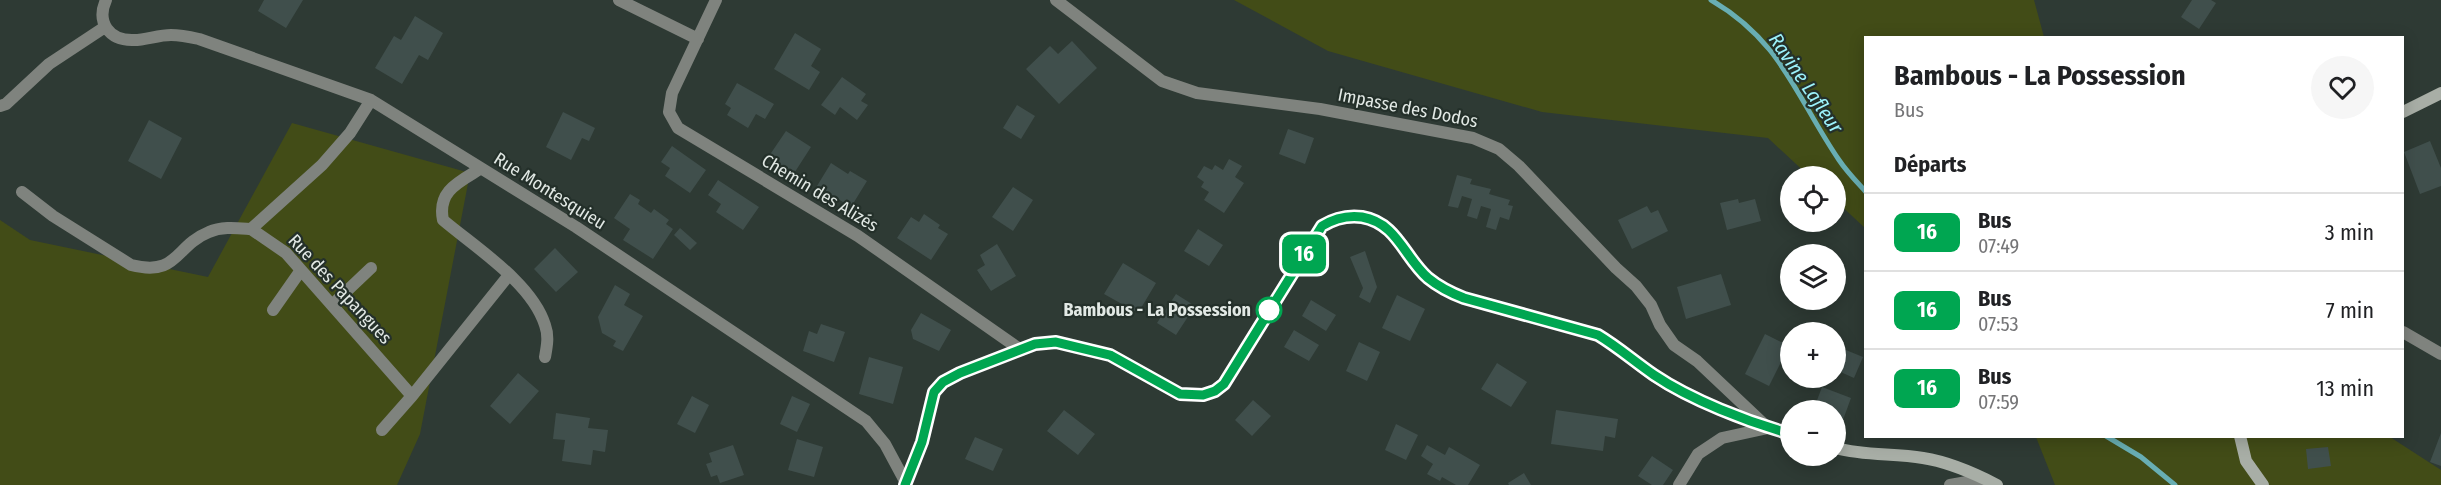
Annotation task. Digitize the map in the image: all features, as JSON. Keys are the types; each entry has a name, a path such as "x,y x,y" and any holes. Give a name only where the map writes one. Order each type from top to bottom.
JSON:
{"main road":[{"path":"2404,112 2441,93"},
{"path":"906,484 922,442 934,392 943,382 960,373 1035,344 1056,342 1110,355 1180,394 1203,395 1215,391 1224,384 1322,226 1345,216 1382,223 1394,234 1427,277 1444,290 1464,298 1598,335 1618,346 1655,376 1683,392 1780,431"},
{"path":"2240,438 2246,461 2263,485"},
{"path":"1846,451 1924,458 1947,463 1997,485"}],"street":[{"path":"0,106 6,104 49,64 105,27 101,18 106,0"},
{"path":"619,0 698,39"},
{"name":"Chemin des Alizés","path":"716,0 672,93 669,112 678,129 858,236 1021,350"},
{"name":"Impasse des Dodos","path":"1056,0 1162,81 1197,93 1342,113 1473,138 1499,149 1519,166 1636,286 1651,305 1660,325 1674,345 1696,361 1768,428"},
{"name":"Rue Montesquieu","path":"105,27 118,38 133,40 173,34 199,39 371,100 576,227 866,421 885,444 906,484"},
{"path":"22,192 52,216 131,265 153,269 174,261 193,241 208,232 221,229 251,229 322,165 350,134 371,100"},
{"path":"480,169 452,185 446,193 442,203 443,220 509,275 535,302 547,334 545,357"},
{"name":"Rue des Papangues","path":"251,229 286,253 412,396"},
{"path":"333,304 371,268"},
{"path":"273,310 301,270"},
{"path":"382,430 509,275"},
{"path":"2404,333 2441,354"},
{"path":"1679,485 1698,454 1722,438 1768,428"},
{"path":"1950,485 1984,479"}],"green space":[{"path":"1234,0 2034,0 2044,36 1864,36 1864,227 1846,210 1846,166 1798,166 1768,138 1542,112 1328,51"},
{"path":"292,123 470,173 420,434 397,485 0,485 0,220 30,240 208,277"},
{"path":"2036,438 2392,438 2441,470 2441,485 2055,485"}],"building":[{"path":"264,0 303,0 286,28 258,11"},
{"path":"2192,0 2211,0 2216,3 2199,29 2181,17"},
{"path":"415,16 443,33 428,60 419,55 402,84 375,68 394,36 401,40"},
{"path":"795,33 821,49 811,66 820,72 809,90 774,69"},
{"path":"1072,41 1097,68 1059,104 1026,69 1050,46 1058,54"},
{"path":"842,77 866,94 861,101 868,105 857,120 840,107 835,115 821,105"},
{"path":"737,83 774,104 765,119 756,114 748,128 727,115 731,108 725,104"},
{"path":"1017,105 1035,116 1021,139 1003,128"},
{"path":"563,112 595,128 589,141 582,138 571,160 546,147"},
{"path":"149,120 182,138 161,179 128,161"},
{"path":"1288,129 1314,138 1305,164 1279,154"},
{"path":"786,131 811,147 791,178 773,166 777,160 769,156"},
{"path":"2430,141 2441,168 2441,186 2420,194 2404,152"},
{"path":"672,146 706,170 690,193 665,176 670,168 661,162"},
{"path":"1229,159 1242,166 1235,177 1244,183 1224,213 1204,200 1209,192 1201,187 1204,182 1197,177 1204,166 1212,170 1215,165 1223,170"},
{"path":"831,163 848,174 850,171 867,181 851,207 817,186"},
{"path":"1457,175 1472,179 1470,184 1491,189 1489,194 1510,200 1508,205 1513,206 1509,220 1500,217 1496,230 1486,227 1491,209 1481,206 1477,219 1467,216 1472,199 1462,196 1458,208 1448,206"},
{"path":"718,180 759,207 743,230 716,212 721,204 708,195"},
{"path":"1013,187 1033,200 1013,231 992,217"},
{"path":"630,194 640,200 638,204 651,213 654,209 669,220 666,224 673,229 653,259 623,240 630,229 614,218"},
{"path":"1738,199 1739,203 1755,199 1761,221 1727,230 1720,203"},
{"path":"1647,206 1651,213 1658,210 1668,231 1632,249 1618,220"},
{"path":"924,214 948,234 931,260 897,238 911,217 919,222"},
{"path":"680,228 697,243 690,250 674,235"},
{"path":"1198,229 1223,245 1209,266 1184,251"},
{"path":"997,244 1016,276 991,291 977,270 985,265 980,255"},
{"path":"555,248 578,272 556,292 534,269"},
{"path":"1365,251 1377,287 1370,303 1359,297 1363,288 1350,257"},
{"path":"1123,263 1156,283 1138,313 1104,294"},
{"path":"1721,274 1731,305 1686,319 1677,287"},
{"path":"615,285 630,294 624,305 643,316 623,351 613,346 616,341 602,333 598,317"},
{"path":"1176,294 1195,306 1176,335 1157,323"},
{"path":"1397,295 1425,309 1410,341 1382,328"},
{"path":"1311,300 1336,315 1326,331 1302,316"},
{"path":"921,313 951,330 939,351 913,339 911,330"},
{"path":"821,324 845,332 834,362 803,351 809,331 817,334"},
{"path":"1294,330 1319,345 1309,361 1284,347"},
{"path":"1765,334 1780,342 1780,364 1769,386 1745,374"},
{"path":"1359,342 1380,352 1367,381 1346,371"},
{"path":"1846,350 1863,357 1854,378 1846,374"},
{"path":"869,357 903,367 893,404 859,394"},
{"path":"1497,363 1527,382 1511,407 1481,389"},
{"path":"518,373 539,391 510,424 490,406"},
{"path":"1822,388 1851,398 1846,412 1846,400 1817,400"},
{"path":"692,396 709,405 695,433 677,424"},
{"path":"792,396 810,404 797,432 780,424"},
{"path":"1253,400 1271,416 1252,436 1235,420"},
{"path":"1064,410 1095,434 1078,455 1047,431"},
{"path":"1556,410 1618,419 1615,438 1605,436 1603,451 1551,444"},
{"path":"556,413 590,418 588,428 608,430 605,452 593,450 591,465 562,461 565,440 553,439"},
{"path":"1396,424 1418,435 1406,460 1385,450"},
{"path":"2441,433 2441,466 2430,462"},
{"path":"975,437 1003,449 993,471 965,459"},
{"path":"797,439 823,447 814,477 788,470"},
{"path":"733,445 744,475 720,483 717,475 711,477 706,464 712,462 709,453"},
{"path":"1427,445 1445,455 1449,447 1480,465 1468,485 1456,485 1442,477 1440,481 1427,474 1433,464 1421,456"},
{"path":"2328,447 2331,466 2308,469 2306,449"},
{"path":"1652,456 1673,470 1663,485 1652,485 1638,476"},
{"path":"1524,473 1531,485 1509,485 1508,483"}],"waterway":[{"name":"Ravine Lafleur","path":"1711,0 1755,33 1771,52 1786,72 1839,160 1864,190"},
{"name":"Ravine Lafleur","path":"2109,438 2141,457 2175,485"}],"bus line":[{"name":"16","path":"905,485 922,442 934,392 943,382 960,373 1035,344 1056,342 1110,355 1180,394 1192,396 1215,391 1224,384 1322,226 1345,216 1368,218 1382,223 1394,234 1427,277 1444,290 1464,298 1598,335 1618,346 1655,376 1683,392 1780,431"}],"place":[{"name":"Bambous - La Possession","path":"1269,310"}]}
